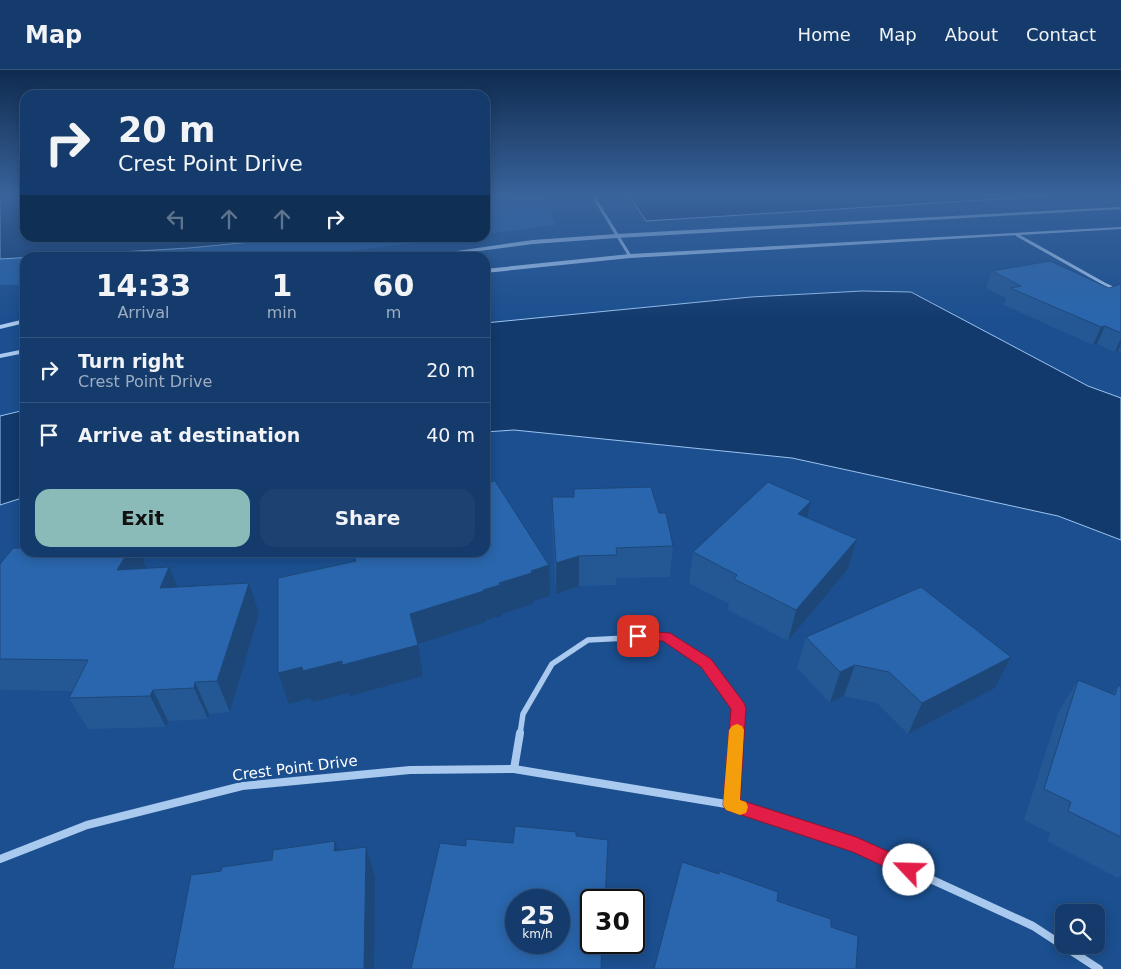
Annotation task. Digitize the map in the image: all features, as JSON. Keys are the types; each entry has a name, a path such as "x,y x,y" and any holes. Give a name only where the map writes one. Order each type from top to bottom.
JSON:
{"street":[{"path":"456,252 533,242 616,236 630,256"},
{"path":"490,270 630,256 999,236"},
{"path":"1019,236 1085,275 1121,292"},
{"path":"0,327 20,322"},
{"path":"0,356 20,352"},
{"path":"514,769 523,714 552,664 588,640 665,636 706,663 739,708 732,805"},
{"name":"Crest Point Drive","path":"0,859 87,826 242,786 410,770 514,769 732,805 856,845 1033,926 1099,969"}],"shaded area":[{"path":"0,236 20,236 20,242 422,242 341,252 20,252 20,285 0,285"},
{"path":"0,236 20,236 20,242 251,242 120,252 20,252 20,258 0,259"},
{"path":"862,291 911,292 1088,386 1121,398 1121,540 1058,516 792,458 514,430 490,432 490,323 751,297"},
{"path":"20,411 20,499 0,505 0,416"}],"building":[{"path":"1050,261 1109,288 1121,284 1121,333 1105,326 1101,327 1010,288 1021,286 992,271"},
{"path":"495,481 549,565 531,571 532,573 499,583 500,585 484,591 410,614 418,645 342,665 342,661 303,671 302,667 278,673 278,578 356,561 355,557 490,557 490,482"},
{"path":"768,482 811,501 798,514 857,539 796,610 734,579 737,575 693,552"},
{"path":"651,487 659,513 666,513 673,546 616,548 617,555 579,556 556,563 552,497 574,497 574,489"},
{"path":"13,548 20,548 20,557 125,557 117,570 169,567 160,588 249,583 217,681 195,682 194,688 153,690 150,696 69,698 88,660 0,659 0,564"},
{"path":"921,587 1011,657 922,703 889,672 855,665 840,672 806,637"},
{"path":"1078,680 1115,695 1118,685 1121,687 1121,837 1068,811 1071,802 1044,789"},
{"path":"515,826 576,832 576,836 608,840 606,889 580,889 580,954 602,954 601,969 411,969 440,843 466,846 466,839 513,843"},
{"path":"335,841 334,851 366,847 364,969 173,969 191,875 221,871 222,867 272,860 273,850"},
{"path":"682,862 719,874 719,871 778,892 777,901 831,919 831,927 858,936 856,969 654,969"}],"slow traffic":[{"path":"737,730 732,805 740,807"}],"route":[{"path":"638,636 665,636 706,663 739,708 732,805 856,845 909,870"}]}
